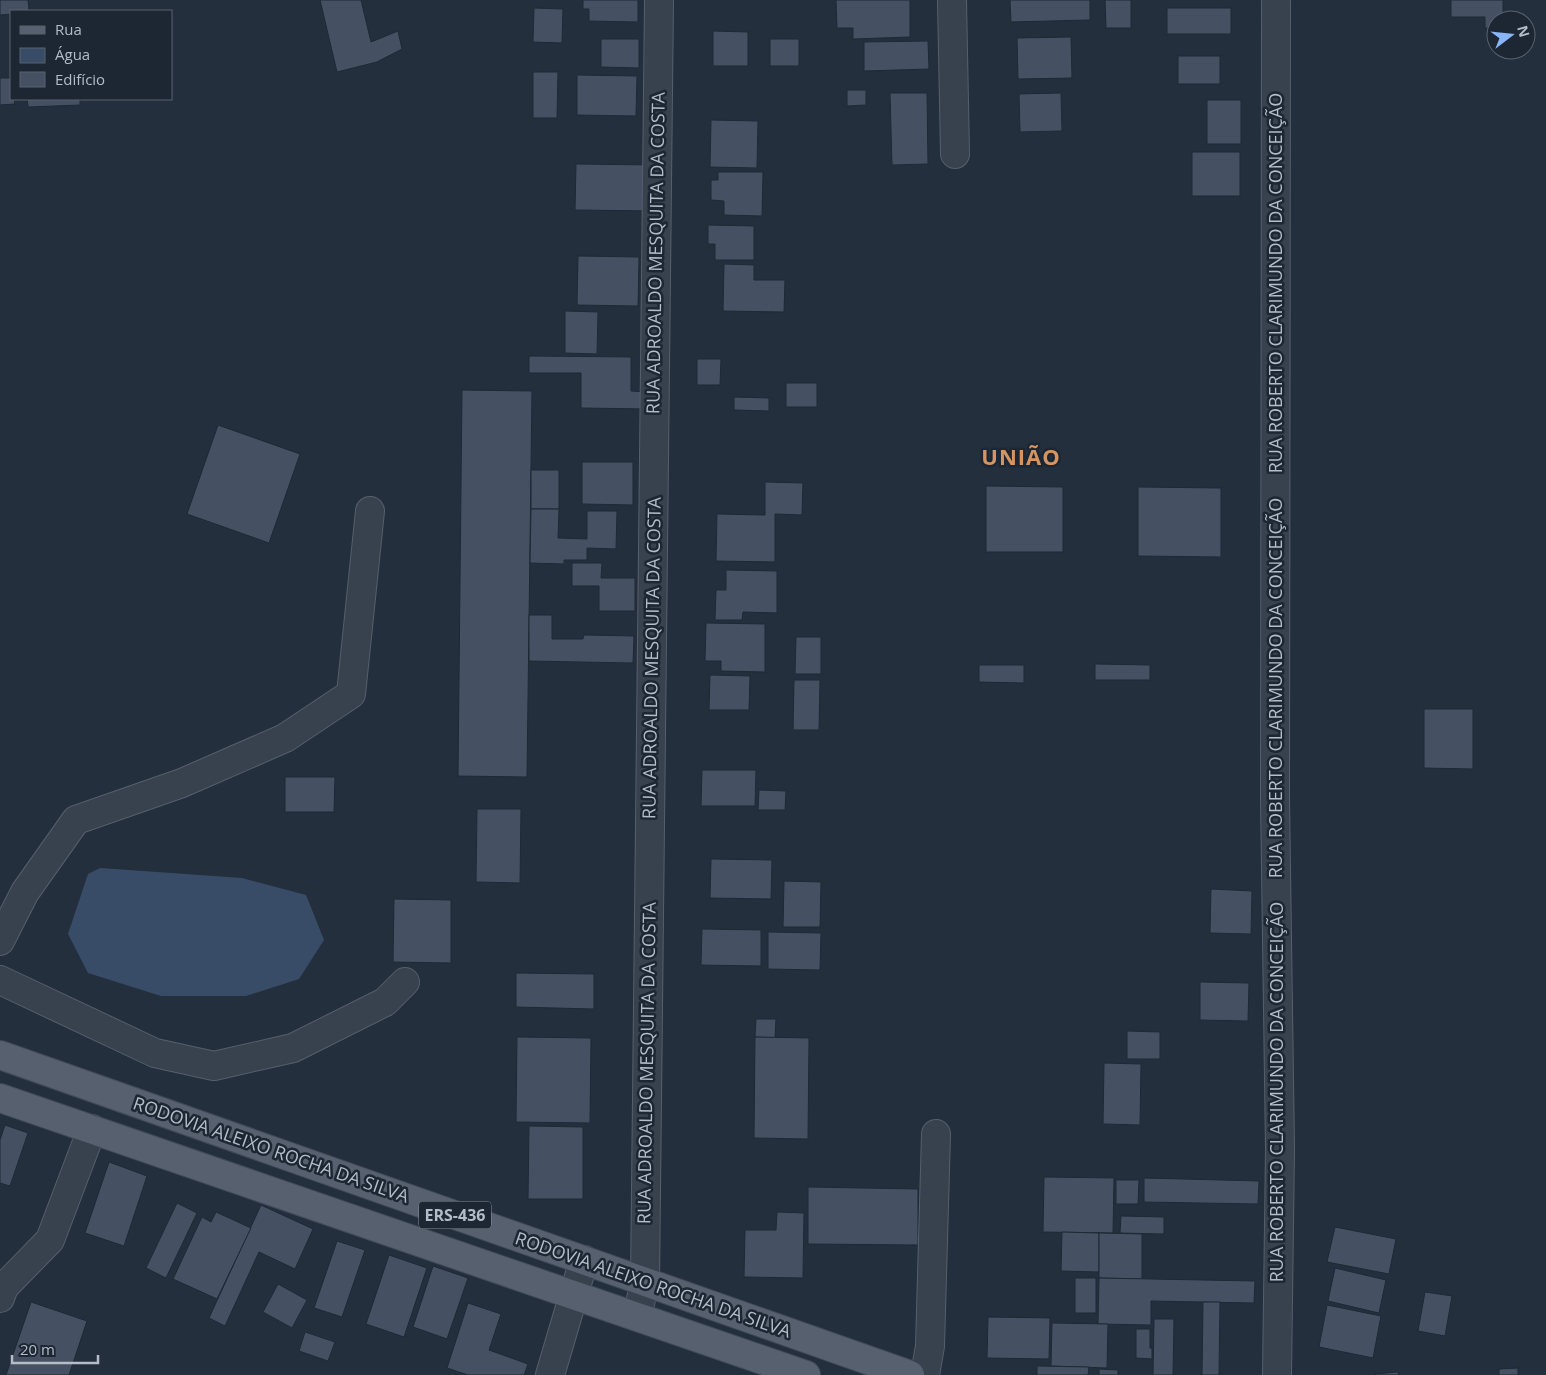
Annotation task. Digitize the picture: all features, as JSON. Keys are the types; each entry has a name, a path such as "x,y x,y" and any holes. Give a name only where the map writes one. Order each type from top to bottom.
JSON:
{"main road":[{"name":"RODOVIA ALEIXO ROCHA DA SILVA","path":"0,1055 910,1375"},
{"name":"RODOVIA ALEIXO ROCHA DA SILVA","path":"0,1098 806,1375"}],"street":[{"name":"RUA ADROALDO MESQUITA DA COSTA","path":"637,1316 645,1282 659,0"},
{"path":"952,0 955,154"},
{"name":"RUA ROBERTO CLARIMUNDO DA CONCEIÇÃO","path":"1276,0 1275,799 1280,1149 1278,1375"},
{"path":"0,940 25,892 76,820 182,783 284,738 351,694 370,511"},
{"path":"0,980 156,1052 214,1066 293,1048 386,1002 405,982"},
{"path":"0,1298 4,1287 50,1240 92,1129"},
{"path":"925,1375 930,1346 936,1134"},
{"path":"550,1375 584,1260"}],"water":[{"path":"100,868 242,878 306,895 324,940 299,979 246,996 161,996 88,973 68,934 88,874"}],"building":[{"path":"0,0 28,0 29,10 10,10 10,14 0,15"},
{"path":"320,0 361,0 371,42 398,31 402,49 377,62 337,72"},
{"path":"583,0 638,0 638,22 589,21 589,9 583,9"},
{"path":"836,0 910,0 910,37 853,39 853,28 837,28"},
{"path":"1010,0 1090,0 1090,20 1011,22"},
{"path":"1105,0 1131,0 1131,28 1106,28"},
{"path":"1451,0 1503,0 1503,10 1486,10 1486,28 1485,17 1451,17"},
{"path":"534,8 563,9 562,43 533,42"},
{"path":"1167,8 1231,8 1231,34 1167,34"},
{"path":"713,31 748,32 748,66 713,66"},
{"path":"1071,37 1072,78 1018,79 1017,38"},
{"path":"601,39 639,39 639,68 601,67"},
{"path":"770,39 799,39 799,66 770,66"},
{"path":"928,41 929,69 864,71 864,42"},
{"path":"1178,56 1220,56 1220,84 1178,84"},
{"path":"533,72 558,72 557,118 533,118"},
{"path":"577,75 637,76 636,116 577,115"},
{"path":"0,78 10,78 10,100 14,100 15,104 0,105"},
{"path":"847,90 866,90 866,105 847,106"},
{"path":"890,93 927,93 928,164 892,165"},
{"path":"1061,93 1062,131 1020,132 1019,94"},
{"path":"27,100 80,100 80,105 28,107"},
{"path":"1207,100 1241,100 1241,144 1207,144"},
{"path":"711,120 758,121 757,168 710,167"},
{"path":"1192,152 1240,152 1240,196 1192,196"},
{"path":"576,164 654,165 654,211 575,210"},
{"path":"718,172 763,172 762,216 724,215 724,201 711,200 711,180 718,180"},
{"path":"708,225 754,226 754,260 715,260 715,244 708,244"},
{"path":"578,256 639,257 638,306 577,305"},
{"path":"724,264 754,265 754,280 785,280 784,312 723,311"},
{"path":"565,311 598,312 597,354 565,353"},
{"path":"529,356 631,357 631,391 649,392 649,409 581,408 581,373 529,373"},
{"path":"697,359 721,359 720,385 697,385"},
{"path":"786,383 817,383 817,407 786,407"},
{"path":"462,390 532,391 527,777 458,776"},
{"path":"734,397 769,398 769,411 734,410"},
{"path":"218,425 300,454 269,543 187,514"},
{"path":"582,462 633,462 633,505 582,504"},
{"path":"531,470 559,470 559,509 531,509"},
{"path":"765,482 803,483 802,515 775,514 775,562 716,561 717,514 765,515"},
{"path":"986,486 1063,487 1063,552 986,552"},
{"path":"1138,487 1221,488 1221,557 1138,556"},
{"path":"531,509 559,509 558,538 587,539 587,511 617,511 616,549 587,548 587,560 564,560 564,564 530,563"},
{"path":"572,563 602,563 601,578 635,578 635,611 599,611 599,586 572,586"},
{"path":"726,570 777,571 777,613 743,612 742,620 715,620 716,590 726,590"},
{"path":"529,615 552,615 552,639 583,639 584,635 634,636 633,663 529,661"},
{"path":"706,623 765,624 765,672 721,671 721,661 705,661"},
{"path":"796,637 821,637 821,674 795,674"},
{"path":"1095,664 1150,665 1150,680 1095,680"},
{"path":"979,665 1024,665 1024,683 979,682"},
{"path":"710,675 750,676 749,710 709,710"},
{"path":"794,680 820,680 819,730 793,730"},
{"path":"1424,709 1473,709 1473,769 1424,768"},
{"path":"702,770 756,770 755,806 701,806"},
{"path":"285,777 335,777 334,812 285,812"},
{"path":"759,790 786,791 785,810 758,810"},
{"path":"477,809 521,809 520,883 476,882"},
{"path":"711,859 772,860 771,899 710,898"},
{"path":"784,881 821,882 820,927 783,927"},
{"path":"1211,889 1252,891 1251,934 1210,933"},
{"path":"394,899 451,900 451,963 393,962"},
{"path":"702,929 761,930 761,966 701,965"},
{"path":"768,932 821,933 820,970 768,969"},
{"path":"516,973 594,974 594,1009 516,1007"},
{"path":"1200,982 1249,983 1248,1021 1200,1020"},
{"path":"756,1019 776,1019 775,1038 755,1037"},
{"path":"1127,1031 1160,1032 1160,1059 1127,1059"},
{"path":"517,1037 591,1038 590,1123 516,1122"},
{"path":"755,1037 809,1038 808,1139 754,1138"},
{"path":"1104,1063 1141,1064 1140,1125 1103,1124"},
{"path":"5,1125 28,1133 10,1186 0,1183 0,1140"},
{"path":"529,1126 583,1127 583,1199 528,1199"},
{"path":"109,1162 147,1176 124,1246 85,1233"},
{"path":"1044,1177 1114,1178 1113,1233 1043,1232"},
{"path":"1144,1178 1259,1181 1258,1204 1144,1202"},
{"path":"1116,1180 1139,1180 1138,1204 1116,1204"},
{"path":"808,1187 918,1189 918,1245 808,1244"},
{"path":"177,1203 197,1213 166,1278 146,1268"},
{"path":"261,1205 313,1229 295,1269 259,1252 225,1326 209,1318"},
{"path":"216,1212 251,1228 217,1299 173,1279 202,1217 211,1222"},
{"path":"777,1212 804,1213 803,1278 744,1277 745,1230 776,1230"},
{"path":"1121,1216 1164,1217 1164,1234 1120,1233"},
{"path":"1335,1227 1396,1239 1389,1274 1327,1262"},
{"path":"1062,1232 1099,1233 1099,1272 1061,1271"},
{"path":"1099,1233 1142,1234 1142,1279 1099,1278"},
{"path":"337,1241 365,1250 342,1317 314,1308"},
{"path":"389,1255 427,1268 404,1337 366,1324"},
{"path":"433,1266 468,1278 447,1339 413,1327"},
{"path":"1335,1268 1386,1280 1379,1313 1328,1301"},
{"path":"1075,1278 1096,1278 1096,1313 1075,1313"},
{"path":"1099,1278 1255,1281 1254,1303 1151,1301 1151,1325 1098,1324"},
{"path":"278,1284 307,1300 292,1328 263,1312"},
{"path":"1425,1292 1452,1296 1445,1336 1418,1331"},
{"path":"31,1302 87,1321 69,1375 6,1375"},
{"path":"1203,1302 1220,1302 1219,1375 1202,1375"},
{"path":"468,1303 501,1314 489,1350 528,1364 524,1375 468,1375 447,1368"},
{"path":"1327,1305 1381,1316 1373,1358 1319,1347"},
{"path":"988,1317 1050,1318 1049,1359 987,1358"},
{"path":"1154,1319 1174,1319 1173,1375 1153,1375"},
{"path":"1052,1323 1108,1324 1107,1368 1051,1366"},
{"path":"1136,1329 1150,1329 1152,1359 1136,1358"},
{"path":"305,1332 335,1342 328,1361 299,1351"},
{"path":"1037,1366 1089,1367 1088,1375 1037,1375"},
{"path":"1518,1368 1518,1375 1499,1375 1499,1369"},
{"path":"1099,1369 1118,1370 1118,1375 1099,1375"},
{"path":"1398,1372 1399,1375 1375,1374"}],"district":[{"name":"UNIÃO","path":"1021,457"}]}
